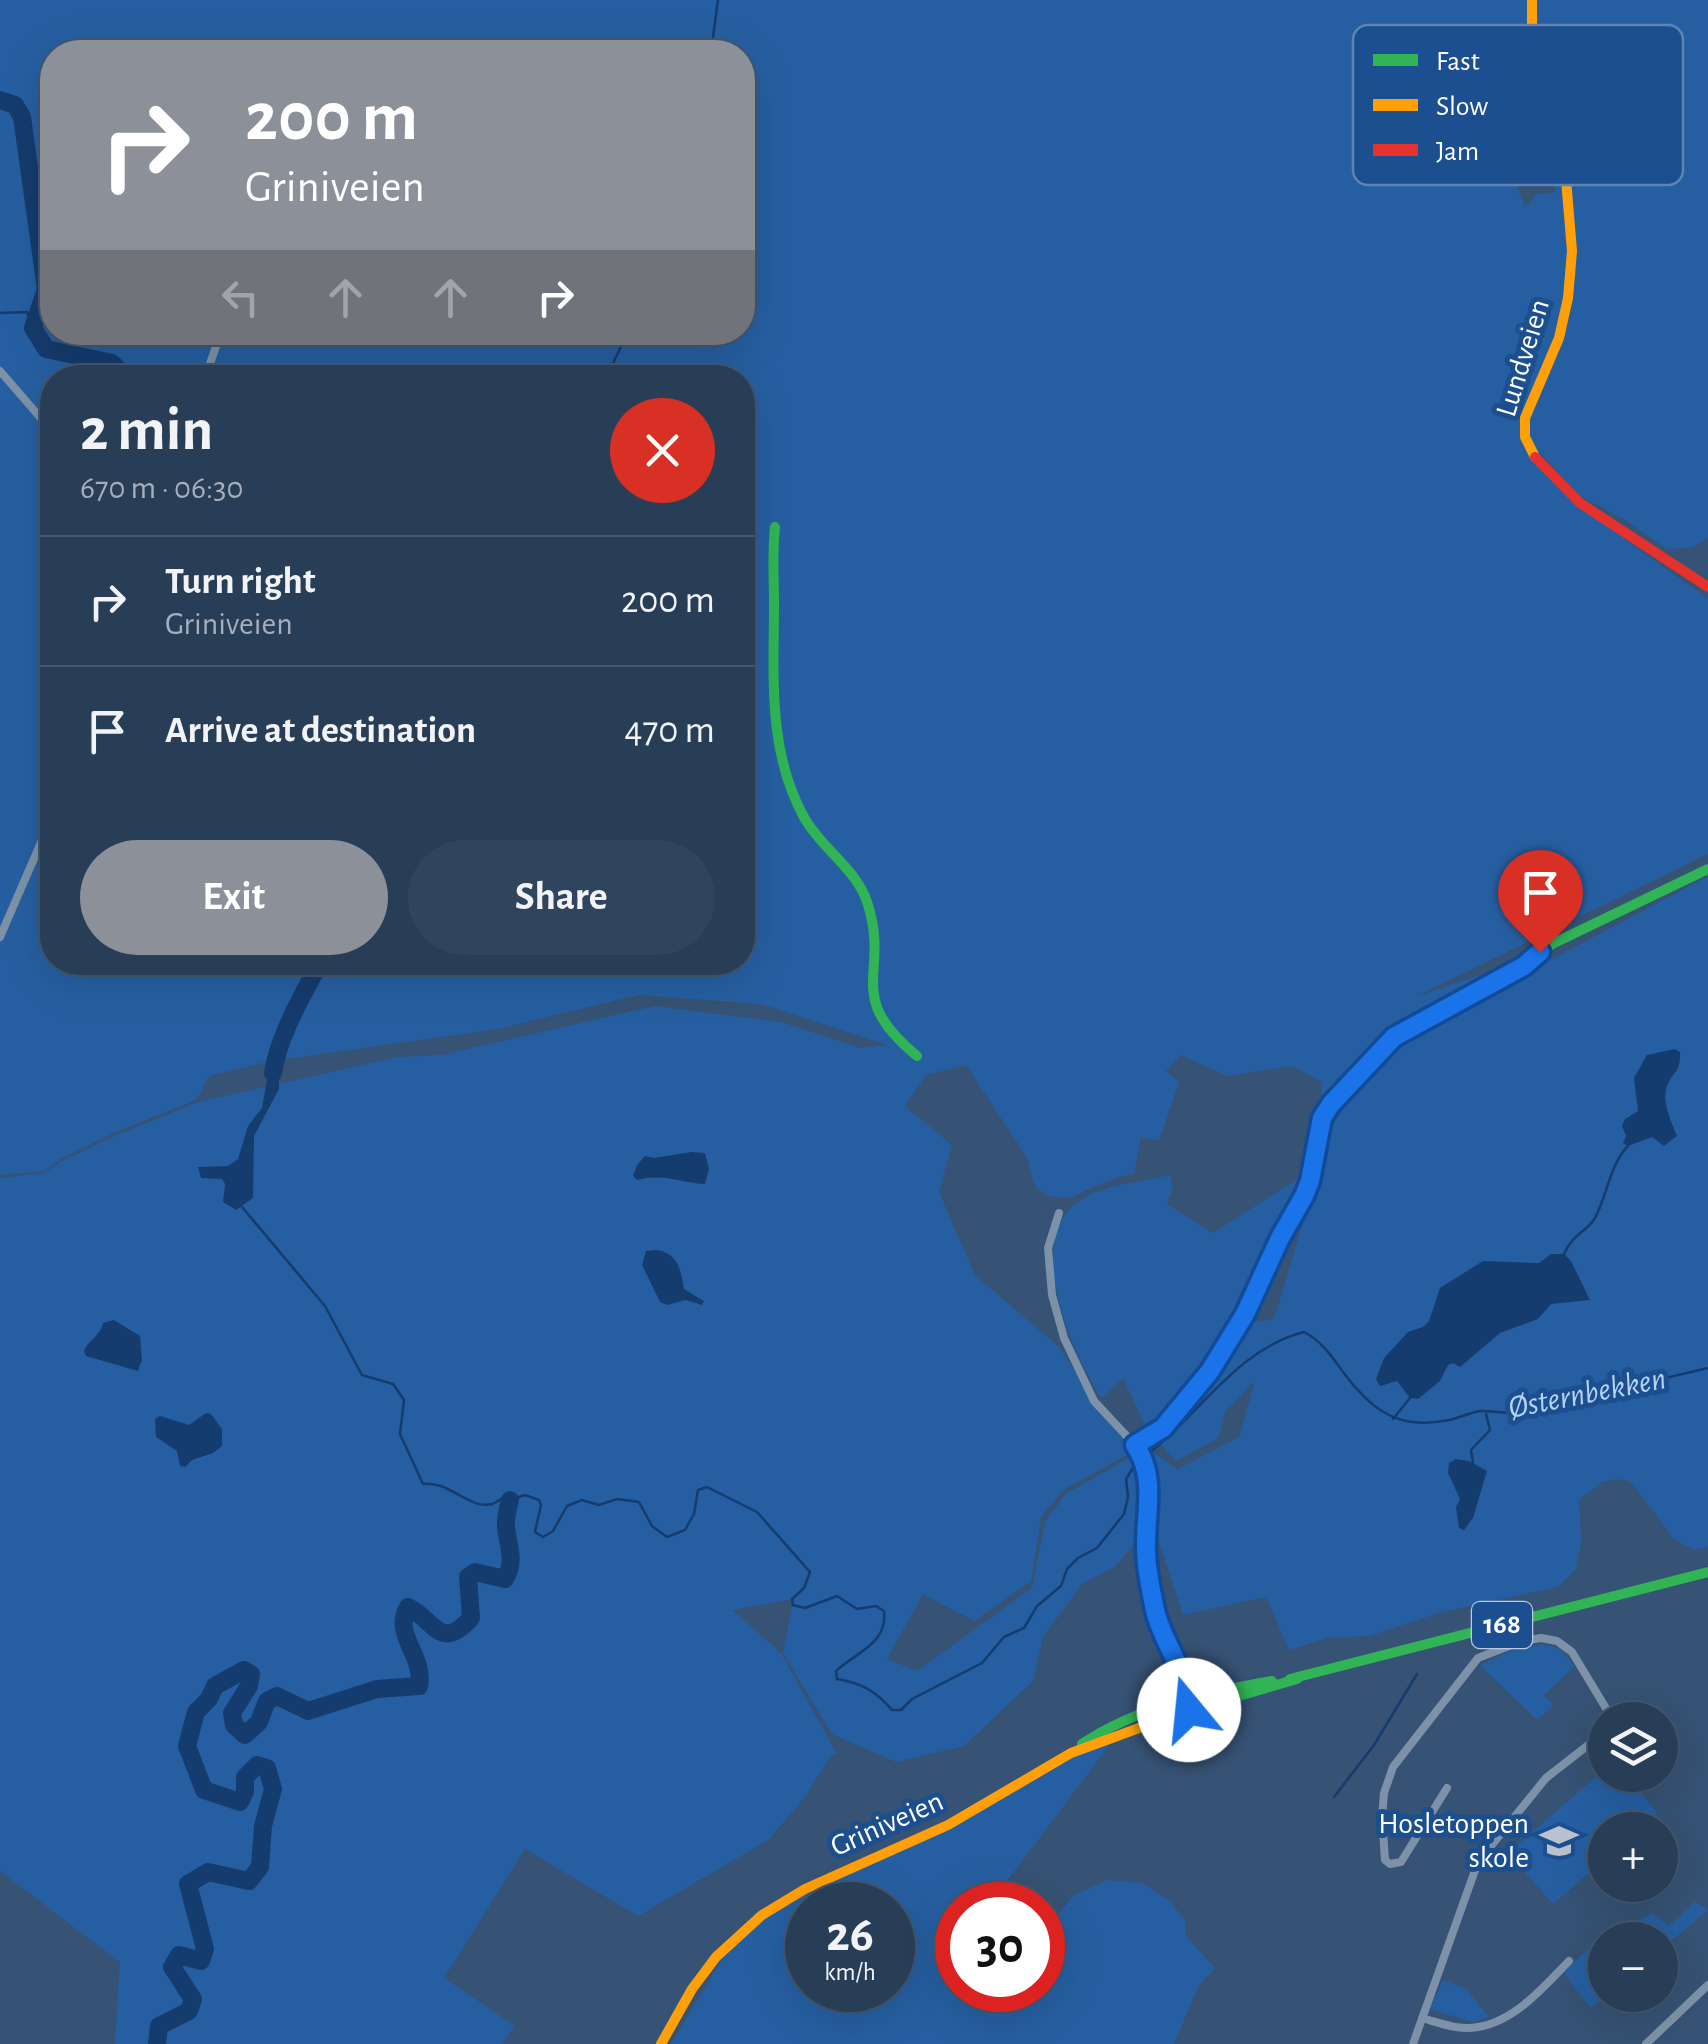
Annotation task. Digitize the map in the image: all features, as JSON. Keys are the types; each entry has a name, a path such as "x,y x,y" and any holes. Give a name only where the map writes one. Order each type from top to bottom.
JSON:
{"street":[{"name":"Lundveien","path":"1529,25 1532,0"},
{"name":"Lundveien","path":"1567,185 1572,261 1562,328 1545,376 1527,410 1526,440 1535,456 1590,510 1647,551 1708,587"},
{"path":"0,370 40,417"},
{"path":"775,526 772,708 780,760 804,818 821,845 856,880 867,901 872,927 874,998 880,1019 916,1056"},
{"path":"0,937 40,844"},
{"path":"1140,1453 1210,1371 1245,1314 1310,1181 1322,1118 1394,1037 1524,966 1552,944 1708,869"},
{"path":"1059,1213 1048,1248 1052,1296 1064,1338 1094,1401 1140,1453 1150,1476 1147,1561 1156,1616 1176,1666 1187,1681 1191,1704"},
{"name":"Griniveien","path":"1071,1753 1191,1704 1708,1572"},
{"path":"1447,1788 1401,1862 1390,1864 1385,1860 1384,1793 1393,1768 1478,1658 1541,1638 1556,1641 1567,1647 1603,1702"},
{"path":"1176,1666 1178,1702"},
{"name":"Griniveien","path":"660,2044 704,1971 762,1915 828,1877 948,1825 1102,1731 1178,1702 1191,1704"},
{"path":"1413,2044 1478,1862 1546,1778 1588,1745"},
{"path":"1422,2018 1461,2028 1478,2028 1496,2021 1521,2006 1569,1960"},
{"path":"1646,2044 1708,1984"}],"shaded area":[{"path":"0,0 1708,0 1708,538 1691,548 1667,549 1575,493 1540,452 1536,455 1600,521 1708,599 1708,854 1415,997 1489,972 1383,1040 1321,1104 1322,1082 1292,1066 1227,1076 1180,1055 1166,1071 1179,1082 1159,1141 1141,1137 1134,1174 1069,1198 1048,1196 1035,1186 1026,1156 966,1065 926,1075 905,1106 952,1145 939,1192 975,1275 1059,1347 1114,1427 1178,1469 1239,1437 1255,1381 1225,1412 1219,1438 1176,1461 1147,1429 1123,1378 1101,1398 1065,1323 1057,1293 1053,1264 1056,1236 1066,1213 1095,1192 1170,1175 1173,1187 1167,1204 1213,1233 1296,1180 1302,1182 1227,1327 1274,1319 1331,1128 1358,1081 1414,1033 1708,876 1708,1547 1694,1550 1675,1540 1630,1481 1602,1482 1579,1500 1581,1541 1576,1569 1558,1587 1442,1612 1370,1636 1328,1638 1289,1650 1266,1597 1183,1615 1139,1480 1139,1539 1116,1566 1082,1584 1043,1637 1033,1681 964,1746 896,1762 832,1734 783,1653 794,1599 732,1610 781,1653 837,1754 831,1755 806,1796 768,1840 638,1916 525,1849 444,1978 515,2026 501,2044 115,2044 120,1962 0,1871 0,1178 44,1173 117,1135 198,1102 398,1057 441,1055 655,1006 781,1022 860,1048 888,1045 761,1004 639,995 498,1029 271,1061 209,1076 196,1100 116,1132 62,1158 44,1171 0,1175","holes":["1131,1453 1132,1456 1066,1494 1045,1522 1032,1588 917,1671 887,1659 923,1594 974,1621 1031,1581 1041,1517 1063,1490"]},
{"path":"1675,1049 1680,1052 1679,1065 1665,1096 1677,1136 1664,1146 1652,1137 1628,1146 1623,1143 1626,1136 1622,1126 1625,1119 1638,1111 1634,1078 1647,1055"},
{"path":"279,1072 279,1089 254,1136 253,1198 236,1210 223,1202 222,1179 201,1178 198,1167 228,1166 238,1159 248,1126 262,1108 268,1074"},
{"path":"705,1153 709,1169 705,1184 662,1178 637,1180 633,1176 645,1156"},
{"path":"657,1250 674,1259 684,1289 704,1301 702,1305 686,1300 667,1305 660,1302 642,1265 646,1251"},
{"path":"1551,1254 1564,1254 1571,1261 1590,1300 1551,1304 1538,1319 1500,1333 1460,1367 1448,1365 1440,1381 1418,1399 1410,1398 1397,1381 1380,1386 1376,1379 1384,1358 1408,1332 1429,1321 1440,1288 1483,1261 1539,1263"},
{"path":"114,1320 140,1336 142,1360 138,1371 86,1356 84,1351 103,1323"},
{"path":"206,1413 222,1429 222,1446 185,1467 180,1466 177,1451 156,1437 155,1419 160,1416 189,1425"},
{"path":"1456,1459 1487,1471 1473,1518 1464,1530 1459,1528 1456,1507 1460,1499 1448,1473 1449,1463"},
{"path":"1543,1644 1560,1649 1575,1666 1544,1695 1554,1705 1537,1720 1480,1665 1515,1649"},
{"path":"1102,1740 1111,1743 1006,1882 935,1882 935,2012 1065,2012 1065,1906 1073,1896 1107,1880 1142,1883 1170,1901 1185,1920 1186,1936 1215,1968 1198,1987 1174,2044 671,2044 734,1939 754,1922 785,1906 785,2012 915,2012 915,1882 830,1882"},
{"path":"1588,1784 1588,1792 1640,1792 1657,1812 1588,1812 1588,1874 1553,1904 1508,1853"},
{"path":"1695,1901 1708,1910 1678,1935 1678,1922 1673,1922"},
{"path":"1652,1913 1664,1922 1636,1922"},
{"path":"1588,1950 1588,2004 1563,1972"},
{"path":"1443,1980 1466,1989 1489,2017 1473,2022 1430,2009"}],"waterway":[{"path":"713,40 718,0"},
{"path":"0,100 15,105 22,117 40,246"},
{"path":"40,307 33,328 40,339"},
{"path":"0,313 27,312 33,328"},
{"path":"44,345 46,349 114,365"},
{"path":"612,365 622,345"},
{"path":"273,1073 286,1030 313,975"},
{"path":"1564,1254 1595,1218 1617,1162 1628,1146"},
{"name":"Østernbekken","path":"242,1207 325,1306 362,1375 393,1384 404,1400 400,1434 423,1484 442,1486 483,1505 506,1496 510,1500 525,1495 539,1500 535,1532 543,1537 553,1531 567,1506 582,1500 599,1505 617,1499 639,1502 652,1526 667,1537 685,1530 694,1514 698,1490 707,1487 757,1512 810,1572 804,1588 792,1599 793,1605 805,1608 837,1596 857,1609 876,1606 884,1611 884,1622 876,1639 836,1671 837,1679 868,1689 892,1710 901,1710 912,1699 982,1663 1004,1637 1024,1628 1037,1606 1061,1586 1067,1569 1097,1548 1124,1514 1128,1497 1126,1479 1138,1460"},
{"name":"Østernbekken","path":"1145,1456 1238,1368 1258,1353 1304,1332 1320,1344 1377,1408 1410,1422 1449,1420 1479,1411 1518,1413 1708,1368"},
{"path":"1393,1419 1410,1398"},
{"path":"1473,1463 1471,1450 1490,1430 1486,1414"},
{"path":"157,2044 159,2026 189,2011 193,1999 172,1967 179,1955 201,1961 205,1949 188,1884 208,1872 249,1881 260,1867 263,1826 273,1789 267,1768 257,1765 245,1777 240,1802 204,1790 187,1746 196,1712 215,1686 244,1670 251,1674 249,1686 232,1713 234,1725 245,1735 259,1722 267,1701 277,1696 308,1711 377,1689 419,1686 418,1665 404,1627 408,1607 444,1633 452,1633 471,1618 468,1577 475,1572 505,1579 510,1566 506,1524 510,1500"},
{"path":"1334,1797 1374,1745 1417,1674"}],"traffic: fast":[{"path":"775,527 775,714 784,767 805,819 863,893 873,929 875,1000 881,1017 917,1056"},
{"path":"1372,1059 1394,1037 1523,966 1552,944 1708,869"},
{"path":"1290,1679 1708,1572"},
{"path":"1177,1714 1297,1679"},
{"path":"1082,1744 1150,1711 1197,1696 1272,1681"}],"traffic: slow":[{"path":"1532,0 1532,25"},
{"path":"1535,457 1525,437 1525,418 1559,338 1568,298 1572,251 1566,185"},
{"path":"1135,1445 1163,1428 1209,1371 1245,1314 1310,1181 1322,1118 1372,1059"},
{"path":"661,2044 692,1989 716,1957 762,1915 805,1889 948,1825 1071,1753 1177,1714"}],"traffic: jam":[{"path":"1535,457 1580,503 1708,587"}],"place":[{"name":"Hosletoppen skole","path":"1559,1841"}],"route":[{"path":"1189,1710 1192,1698 1187,1681 1176,1666 1156,1616 1146,1552 1150,1476 1135,1445 1163,1428 1210,1371 1245,1314 1304,1196 1322,1118 1331,1104 1394,1037 1524,966 1540,952"}]}
